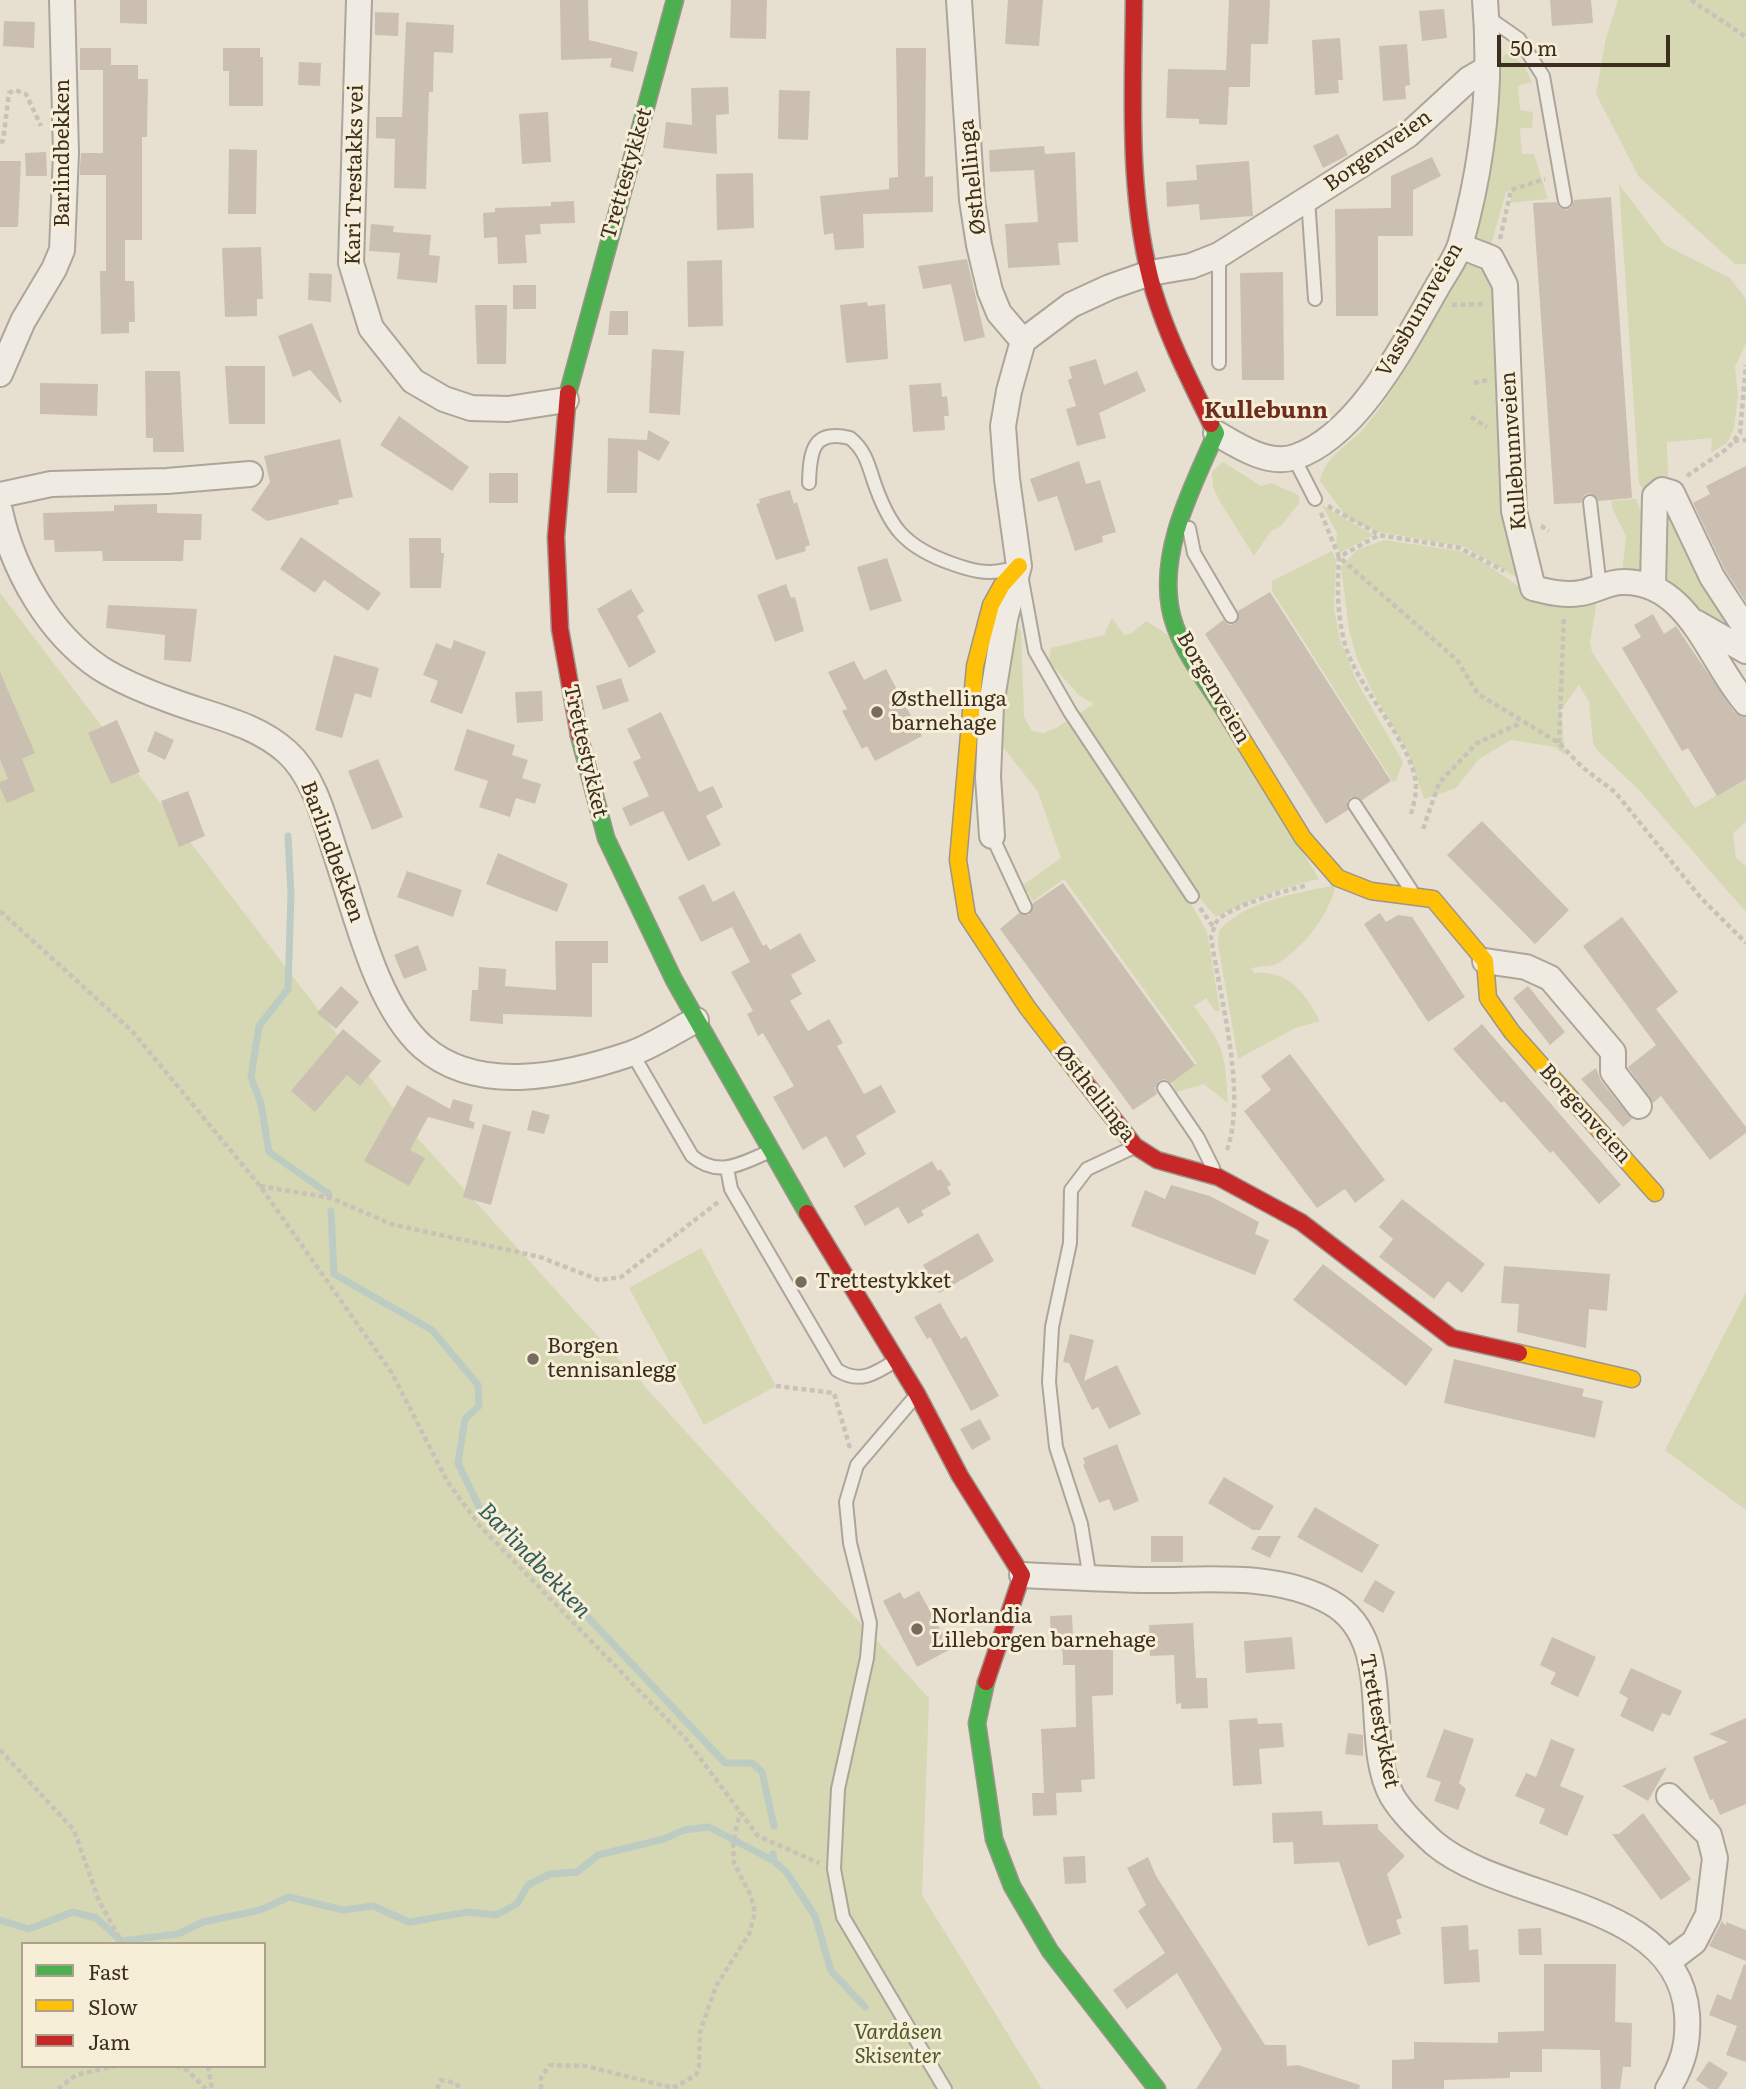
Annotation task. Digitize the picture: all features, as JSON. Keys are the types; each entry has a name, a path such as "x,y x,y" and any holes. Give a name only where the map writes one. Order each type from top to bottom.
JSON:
{"street":[{"name":"Barlindbekken","path":"0,374 23,321 54,270 62,250 66,153 63,135 62,0"},
{"name":"Kari Trestakks vei","path":"359,0 351,263 370,328 412,382 444,399 471,408 508,409 566,400"},
{"name":"Trettestykket","path":"675,0 597,278 566,400 556,537 560,629 576,725 606,838 642,917 696,1020 917,1395 960,1476 1022,1575 1260,1582 1302,1589 1332,1603 1348,1615 1362,1637 1375,1682 1382,1762 1392,1794 1412,1821 1437,1844 1470,1866 1539,1894 1588,1909 1631,1930 1669,1961 1686,1999 1688,2035 1683,2064 1668,2089"},
{"name":"Østhellinga","path":"959,0 972,200 979,245 989,291 999,313 1023,341"},
{"path":"1134,0 1137,180 1150,273 1187,376 1216,433 1253,456 1294,458"},
{"name":"Vassbunnveien","path":"1294,458 1333,435 1376,387 1460,246 1483,145 1485,8"},
{"name":"Borgenveien","path":"1150,273 1176,270 1219,256 1408,135 1468,79 1486,69"},
{"path":"1460,246 1491,258"},
{"name":"Kullebunnveien","path":"1491,258 1505,285 1514,511 1533,588"},
{"path":"992,836 988,777 991,705 1005,619 1019,566 1007,480 1003,426 1023,341 1071,306 1110,287 1150,273"},
{"name":"Borgenveien","path":"1216,433 1185,507 1168,561 1167,588 1170,608 1185,647 1303,838 1338,878 1371,891 1414,894 1433,899 1485,961 1488,998 1512,1032 1655,1193"},
{"path":"0,495 51,484 167,481 250,474"},
{"path":"1653,584 1654,510 1656,496 1662,490 1672,493 1713,577 1744,626"},
{"name":"Barlindbekken","path":"0,511 5,535 44,613 99,667 173,702 232,720 288,753 305,776 319,805 378,978 400,1018 423,1047 450,1063 478,1073 510,1078 552,1074 632,1053 696,1020"},
{"name":"Østhellinga","path":"1019,566 991,605 975,666 958,860 967,916 1027,1007 1135,1146 1157,1160 1218,1177 1301,1222 1452,1338 1632,1379"},
{"path":"1533,588 1563,595 1620,581 1653,584 1692,620 1746,651"},
{"path":"1692,620 1746,703"},
{"path":"1485,961 1526,967 1550,978 1613,1052 1613,1072 1639,1106"},
{"path":"1022,1575 1014,1605 983,1689 977,1723 994,1839 1012,1886 1050,1951 1157,2089"},
{"path":"1669,1796 1709,1835 1715,1858 1708,1915 1693,1942 1669,1961"}],"lane":[{"path":"1485,8 1519,39 1543,76 1565,201"},
{"path":"1308,198 1315,299"},
{"path":"1219,256 1219,363"},
{"path":"809,483 810,462 818,441 828,436 850,438 865,456 881,506 911,545 943,561 980,572 997,572 1019,566 1035,651 1070,712 1192,896"},
{"path":"1294,458 1315,499"},
{"path":"1590,502 1600,588"},
{"path":"1185,507 1194,553 1231,616"},
{"path":"1355,805 1414,894"},
{"path":"992,836 1025,907"},
{"path":"632,1053 692,1156 704,1166 727,1168 772,1150"},
{"path":"1164,1088 1198,1138 1218,1177"},
{"path":"1090,1579 1081,1524 1056,1447 1049,1382 1052,1327 1070,1242 1071,1190 1087,1169 1135,1146"},
{"path":"727,1168 731,1189 837,1370 848,1377 865,1378 895,1360"},
{"path":"917,1395 857,1465 846,1502 850,1543 870,1623 867,1658 838,1789 834,1869 848,1927 945,2089"}],"path":[{"path":"1691,0 1746,37"},
{"path":"0,142 3,141 9,93 15,90 26,94 43,130 63,135"},
{"path":"1491,258 1504,232 1504,213 1511,190 1543,180"},
{"path":"1426,306 1505,304"},
{"path":"1662,490 1695,471 1734,442 1740,433 1746,365"},
{"path":"1734,442 1746,440"},
{"path":"1315,499 1379,535 1460,548 1533,588"},
{"path":"1315,499 1339,557 1336,602 1346,649 1366,690 1408,757 1416,787 1411,814"},
{"path":"1339,557 1379,535"},
{"path":"1339,557 1457,660 1478,694 1559,743 1582,767 1615,792 1701,898 1746,943"},
{"path":"1559,743 1563,595"},
{"path":"1423,830 1439,783 1477,743 1522,722"},
{"path":"1218,1177 1235,1128 1232,1062 1211,937 1214,928 1218,920 1234,911 1296,888 1338,878"},
{"path":"0,911 132,1031 260,1186 392,1373 447,1481 480,1526 685,1738 758,1836 834,1869"},
{"path":"260,1186 331,1198 391,1224 540,1257 599,1280 621,1277 718,1203 731,1189"},
{"path":"776,1386 834,1392 842,1429 857,1465"},
{"path":"0,1750 74,1830 99,1901 122,1942"},
{"path":"541,2089 541,2077 550,2064 586,2067 674,2088 696,2075 699,2067 700,2032 716,1986 749,1934 755,1913 751,1896 734,1863 733,1843 740,1812"},
{"path":"58,2089 76,2075 106,2068"},
{"path":"182,2068 206,2089"},
{"path":"208,2068 212,2089"},
{"path":"437,2089 441,2080 456,2083 460,2089"}],"green space":[{"path":"1618,0 1746,0 1746,264 1735,264 1639,177 1596,94 1606,38"},
{"path":"1510,53 1524,66 1532,82 1518,86 1520,110 1533,112 1532,128 1520,128 1522,154 1534,154 1548,199 1509,203 1513,194 1511,191 1506,192 1491,245 1484,247 1472,237 1495,145 1502,62 1504,55"},
{"path":"1619,184 1665,245 1730,278 1746,299 1746,343 1735,367 1738,396 1734,428 1727,443 1711,453 1712,438 1667,442 1668,476 1643,490 1639,483"},
{"path":"1481,262 1495,281 1521,580 1465,547 1379,532 1348,519 1320,481 1332,458 1364,428 1392,390 1464,265"},
{"path":"1223,462 1261,486 1271,483 1298,495 1300,502 1281,526 1271,531 1254,556 1213,487 1212,472"},
{"path":"1636,499 1643,517 1642,575 1622,573 1626,536 1611,501"},
{"path":"1669,504 1735,636 1662,586 1658,513"},
{"path":"1322,505 1373,535 1340,553 1336,545 1337,533"},
{"path":"1384,540 1459,551 1480,560 1533,596 1597,600 1590,642 1592,652 1695,808 1746,778 1746,822 1733,833 1736,858 1746,866 1746,912 1640,791 1599,752 1593,743 1589,702 1579,685 1561,710 1565,755 1555,747 1511,740 1479,759 1456,788 1424,799 1408,752 1372,691 1357,658 1349,630 1341,567 1357,550"},
{"path":"1332,551 1336,560 1334,608 1340,640 1356,680 1403,762 1396,781 1393,782 1272,591 1272,581"},
{"name":"Vardåsen Skisenter","path":"0,593 410,1130 635,1377 638,1376 645,1387 929,1698 922,1895 1042,2089 0,2089"},
{"path":"1112,618 1124,635 1132,633 1146,621 1173,638 1319,879 1266,895 1216,917 1196,894 1188,898 1207,932 1220,1011 1215,1011 1206,998 1194,1006 1218,1042 1226,1072 1228,1103 1204,1084 1176,1092 1172,1082 1197,1063 1064,879 1033,901 1023,885 1061,858 1038,792 1000,743 1002,688 1015,626 1021,630 1024,717 1032,731 1044,733 1094,704 1079,695 1049,662 1051,648 1104,635"},
{"path":"1336,885 1328,907 1297,949 1275,964 1251,968 1254,973 1277,975 1294,985 1320,1021 1295,1028 1238,1059 1218,944 1219,931 1230,920 1257,905"},
{"path":"701,1248 776,1386 704,1425 629,1288"},
{"path":"1746,1292 1746,1510 1665,1450"}],"building":[{"path":"120,0 147,0 147,24 120,23"},
{"path":"560,0 588,0 589,40 638,52 633,72 610,67 612,58 561,60"},
{"path":"731,0 767,0 766,39 730,38"},
{"path":"1008,0 1043,0 1039,46 1005,44"},
{"path":"1229,0 1270,0 1268,44 1251,44 1250,87 1229,87 1227,125 1199,124 1199,119 1166,118 1168,69 1226,70"},
{"path":"1550,0 1591,0 1593,23 1552,26"},
{"path":"1444,9 1447,38 1422,41 1419,11"},
{"path":"375,12 399,13 398,36 375,35"},
{"path":"4,21 35,22 34,48 3,46"},
{"path":"406,22 454,25 453,53 434,52 433,92 429,92 426,189 394,188 395,139 376,138 376,117 402,117"},
{"path":"1340,38 1343,80 1338,80 1339,93 1315,95 1312,40"},
{"path":"1407,44 1410,85 1405,86 1406,99 1383,101 1379,46"},
{"path":"80,48 111,48 111,65 138,65 138,79 148,79 147,137 142,137 142,240 125,240 125,281 134,281 135,322 129,322 129,333 101,334 100,271 106,271 106,175 80,175 80,167 81,153 103,153 103,70 80,70"},
{"path":"223,48 260,48 260,57 263,57 263,106 229,106 229,71 223,71"},
{"path":"896,48 926,48 925,177 933,176 933,212 863,214 864,248 835,250 833,233 824,235 820,196 889,189 889,178 898,177"},
{"path":"299,62 321,63 320,86 298,85"},
{"path":"728,87 729,114 716,115 717,154 663,148 666,122 692,125 691,88"},
{"path":"779,90 810,91 808,140 778,139"},
{"path":"548,112 551,162 522,164 519,114"},
{"path":"1338,134 1348,155 1323,168 1313,146"},
{"path":"1044,146 1045,154 1075,152 1078,242 1058,243 1060,265 1008,268 1005,224 1038,222 1034,170 990,172 989,150"},
{"path":"229,149 257,150 256,214 228,214"},
{"path":"46,152 47,176 26,176 25,153"},
{"path":"1432,157 1441,176 1413,190 1413,236 1378,236 1378,316 1336,316 1335,209 1391,208 1391,176"},
{"path":"0,161 21,161 18,227 0,227"},
{"path":"1249,161 1253,216 1200,220 1199,204 1167,207 1166,182 1197,180 1196,165"},
{"path":"753,173 754,228 717,230 716,174"},
{"path":"1611,197 1632,498 1599,501 1590,493 1584,495 1581,503 1554,504 1533,203 1556,202 1566,210 1574,200"},
{"path":"574,201 575,223 540,224 541,234 525,235 527,263 498,264 497,237 484,238 483,213 495,212 495,208 551,206 551,202"},
{"path":"371,224 394,226 393,232 431,235 429,255 440,256 437,283 397,279 400,253 369,251"},
{"path":"261,247 263,299 257,299 257,316 225,317 222,248"},
{"path":"967,259 985,337 964,342 951,284 923,289 918,266"},
{"path":"722,260 723,326 688,327 687,261"},
{"path":"1283,272 1284,380 1242,380 1240,273"},
{"path":"309,273 332,274 331,302 308,300"},
{"path":"513,285 536,285 536,309 513,309"},
{"path":"867,302 868,306 885,304 888,359 846,363 840,305"},
{"path":"475,305 507,305 506,364 477,364"},
{"path":"610,311 628,311 628,335 608,335"},
{"path":"312,323 342,402 340,403 310,370 293,377 278,336"},
{"path":"652,349 684,351 680,415 649,413"},
{"path":"1096,359 1104,385 1137,371 1146,391 1099,413 1106,438 1077,446 1066,409 1076,406 1068,380 1072,378 1069,367"},
{"path":"225,366 265,366 265,424 229,424"},
{"path":"145,371 180,371 184,452 153,452 153,438 146,438"},
{"path":"40,383 98,384 97,416 40,414"},
{"path":"941,383 942,397 947,396 949,416 944,416 945,430 913,432 909,385"},
{"path":"399,416 469,467 452,491 380,445"},
{"path":"648,430 670,442 659,461 638,450 637,493 607,493 608,438 647,440"},
{"path":"340,439 353,497 338,500 339,504 267,521 251,510 270,482 264,456"},
{"path":"1079,461 1086,484 1100,480 1116,532 1102,536 1103,542 1075,551 1057,496 1038,502 1030,479"},
{"path":"1746,466 1746,602 1725,570 1693,503 1710,494 1706,486"},
{"path":"489,473 518,473 518,503 489,503"},
{"path":"790,490 794,504 797,502 810,545 805,547 806,551 776,560 756,504 760,503 759,499"},
{"path":"157,504 157,513 202,514 201,540 184,540 183,561 103,561 102,551 55,552 54,540 44,540 43,513 114,511 114,505"},
{"path":"301,537 381,593 368,611 324,580 315,593 280,569"},
{"path":"409,538 441,538 441,553 444,553 441,588 410,588"},
{"path":"887,558 902,601 870,611 857,567"},
{"path":"786,584 791,598 795,597 804,631 775,642 757,595"},
{"path":"631,589 644,611 637,616 656,652 629,668 597,609"},
{"path":"1270,592 1391,781 1362,800 1351,797 1347,802 1348,810 1326,824 1205,634 1223,620 1230,625 1236,623 1238,611"},
{"path":"108,605 197,609 191,662 164,660 165,635 106,628"},
{"path":"1653,614 1664,634 1676,626 1734,712 1746,718 1746,779 1717,796 1688,748 1682,751 1622,648 1641,637 1634,625"},
{"path":"454,640 486,652 462,714 430,702 438,681 423,675 436,643 451,649"},
{"path":"334,655 379,668 371,698 355,693 342,738 315,730"},
{"path":"854,661 864,680 886,669 922,736 875,761 867,746 862,749 842,711 847,709 828,672"},
{"path":"0,672 35,753 22,759 35,791 7,803 0,788 0,782 8,779 0,759"},
{"path":"621,678 629,701 603,710 596,686"},
{"path":"542,691 543,721 517,723 515,692"},
{"path":"661,712 699,792 713,786 723,807 706,816 721,845 688,861 663,811 630,826 622,808 649,796 633,762 641,758 627,729"},
{"path":"117,720 140,772 111,784 88,733"},
{"path":"467,729 515,745 512,755 528,760 522,778 541,784 535,804 516,798 510,817 479,807 488,781 454,770"},
{"path":"155,731 174,740 165,760 147,751"},
{"path":"378,759 403,817 372,830 348,771"},
{"path":"188,791 205,836 179,847 161,801"},
{"path":"1482,821 1569,910 1535,944 1447,855"},
{"path":"498,853 568,884 557,912 486,884"},
{"path":"407,871 462,890 453,917 397,897"},
{"path":"1063,883 1195,1065 1171,1083 1164,1079 1159,1081 1155,1088 1157,1094 1133,1110 1000,929 1019,913 1029,915 1033,903"},
{"path":"704,884 713,902 734,891 763,946 766,944 770,950 800,933 816,961 791,975 802,994 790,1001 808,1031 829,1019 843,1043 837,1046 864,1094 881,1085 896,1112 856,1136 866,1154 844,1168 826,1136 803,1150 773,1097 794,1086 763,1033 758,1036 747,1014 753,1011 731,972 750,962 732,927 701,942 678,897"},
{"path":"1380,913 1386,922 1398,915 1412,917 1465,997 1428,1022 1364,924"},
{"path":"1622,917 1678,992 1656,1009 1746,1127 1746,1133 1710,1160 1661,1096 1653,1103 1628,1067 1656,1045 1583,946"},
{"path":"555,941 608,941 608,963 592,963 592,1017 503,1014 503,1024 470,1021 472,990 478,990 479,967 506,969 505,986 556,990"},
{"path":"418,945 427,970 404,979 394,955"},
{"path":"341,986 359,1002 336,1029 317,1013"},
{"path":"1528,986 1565,1032 1550,1045 1513,998"},
{"path":"1482,1024 1621,1185 1599,1204 1553,1151 1550,1153 1453,1049"},
{"path":"343,1029 381,1061 360,1086 347,1075 315,1112 291,1091"},
{"path":"1290,1054 1385,1180 1355,1203 1345,1189 1317,1208 1244,1111 1271,1090 1261,1076"},
{"path":"1596,1068 1601,1081 1632,1119 1623,1127 1581,1079"},
{"path":"407,1085 450,1109 453,1099 473,1105 469,1120 475,1123 473,1129 428,1117 410,1150 425,1158 409,1186 364,1161"},
{"path":"532,1110 550,1115 544,1134 527,1130"},
{"path":"483,1124 511,1132 491,1205 463,1197"},
{"path":"932,1161 951,1185 947,1187 951,1194 921,1211 924,1215 908,1224 898,1207 865,1226 854,1206"},
{"path":"1171,1185 1210,1196 1259,1222 1255,1234 1269,1240 1255,1275 1131,1226 1145,1190 1165,1199"},
{"path":"1402,1199 1485,1264 1462,1293 1448,1281 1434,1299 1379,1257 1393,1239 1379,1227"},
{"path":"978,1233 994,1261 939,1293 923,1265"},
{"path":"1323,1264 1433,1349 1406,1386 1293,1300"},
{"path":"1504,1266 1610,1274 1607,1311 1589,1309 1586,1348 1517,1332 1519,1304 1501,1303"},
{"path":"940,1303 961,1339 966,1336 999,1396 971,1411 930,1337 927,1339 914,1317"},
{"path":"1070,1334 1094,1340 1084,1381 1117,1365 1141,1414 1109,1429 1098,1407 1092,1410 1069,1363 1063,1362"},
{"path":"1454,1359 1584,1389 1582,1396 1603,1401 1595,1438 1444,1403"},
{"path":"980,1419 991,1439 972,1450 960,1429"},
{"path":"1117,1444 1139,1501 1114,1511 1109,1499 1099,1503 1083,1465 1083,1458"},
{"path":"1224,1477 1274,1506 1260,1530 1253,1530 1208,1503"},
{"path":"1315,1507 1379,1545 1362,1573 1297,1537"},
{"path":"1151,1536 1183,1536 1183,1562 1151,1562"},
{"path":"1258,1536 1281,1536 1270,1558 1251,1549"},
{"path":"1375,1580 1395,1592 1383,1613 1363,1601"},
{"path":"919,1591 951,1649 917,1667 883,1601 900,1592 904,1599"},
{"path":"1072,1615 1073,1636 1051,1637 1050,1616"},
{"path":"1193,1623 1196,1678 1207,1678 1208,1708 1181,1709 1181,1703 1176,1704 1174,1655 1150,1656 1149,1625"},
{"path":"1292,1637 1295,1669 1246,1673 1244,1641"},
{"path":"1552,1637 1596,1657 1578,1697 1550,1684 1556,1673 1540,1665"},
{"path":"1062,1643 1113,1643 1113,1695 1092,1696 1095,1779 1081,1780 1082,1792 1056,1793 1057,1815 1033,1816 1032,1793 1044,1793 1041,1729 1076,1727 1075,1665 1063,1665"},
{"path":"1631,1668 1682,1691 1670,1716 1662,1713 1653,1732 1620,1716 1628,1698 1619,1693"},
{"path":"1257,1718 1258,1724 1282,1723 1284,1747 1259,1749 1262,1784 1233,1786 1229,1720"},
{"path":"1746,1718 1746,1804 1720,1815 1713,1799 1710,1800 1693,1757 1728,1742 1709,1734"},
{"path":"1444,1729 1474,1739 1459,1783 1466,1789 1458,1810 1434,1801 1441,1782 1426,1777"},
{"path":"1348,1733 1363,1735 1363,1756 1345,1754"},
{"path":"1551,1739 1575,1749 1560,1786 1584,1796 1567,1836 1539,1823 1545,1809 1515,1796 1526,1773 1536,1777"},
{"path":"1667,1767 1648,1801 1622,1786"},
{"path":"1322,1811 1323,1825 1378,1824 1378,1829 1405,1856 1387,1874 1402,1918 1396,1920 1401,1934 1368,1946 1339,1862 1294,1864 1293,1842 1273,1843 1272,1813"},
{"path":"1643,1813 1691,1879 1661,1900 1612,1834 1619,1834"},
{"path":"1085,1856 1086,1883 1065,1884 1063,1857"},
{"path":"1148,1857 1156,1876 1265,2045 1286,2045 1287,2066 1298,2065 1360,2085 1359,2089 1196,2089 1222,2049 1177,1973 1127,2009 1113,1990 1165,1953 1138,1911 1146,1905 1127,1868"},
{"path":"1722,1921 1726,1926 1726,1922 1746,1930 1746,1961 1709,1946"},
{"path":"1468,1925 1469,1950 1478,1949 1480,1982 1444,1984 1441,1927"},
{"path":"1541,1928 1542,1955 1519,1955 1518,1929"},
{"path":"1544,1964 1616,1964 1615,2022 1632,2023 1631,2067 1623,2067 1620,2089 1601,2089 1600,2050 1542,2049 1542,2072 1510,2072 1510,2078 1444,2080 1444,2089 1392,2089 1392,2060 1414,2059 1414,2042 1498,2043 1498,2032 1544,2031"},
{"path":"1744,1964 1746,2062 1726,2055 1737,2026 1709,2015 1717,1994 1731,2000"},
{"path":"1709,2061 1728,2073 1718,2089 1709,2089 1696,2080"}],"waterway":[{"name":"Barlindbekken","path":"288,836 291,894 288,989 259,1026 251,1077 261,1104 269,1152 329,1194"},
{"name":"Barlindbekken","path":"331,1211 334,1274 432,1330 478,1385 479,1406 465,1419 458,1463 480,1509 537,1563 725,1763 752,1763 762,1772 774,1826"},
{"path":"0,1920 29,1929 73,1912 96,1918 121,1941 178,1934 203,1922 260,1910 289,1897 343,1910 373,1906 409,1922 468,1912 496,1915 517,1904 528,1885 550,1874 577,1872 598,1855 664,1839 684,1830 709,1827 774,1861"},
{"name":"Barlindbekken","path":"773,1854 774,1861 787,1873 815,1916 831,1971 865,2007"}],"traffic: fast":[{"path":"568,393 675,0"},
{"path":"1211,424 1216,433 1174,539 1168,584 1170,607 1178,634 1192,661 1225,711"},
{"path":"579,735 606,838 674,980 807,1213"},
{"path":"986,1682 977,1723 994,1839 1012,1886 1050,1951 1157,2089"}],"traffic: slow":[{"path":"1019,566 1002,585 991,605 975,666 958,860 967,916 1027,1007 1084,1081"},
{"path":"1225,711 1303,838 1338,878 1371,891 1433,899 1485,961 1488,998 1512,1032 1655,1193"},
{"path":"1519,1353 1632,1379"}],"traffic: jam":[{"path":"1134,0 1134,147 1139,220 1145,256 1166,326 1211,424"},
{"path":"568,393 556,537 560,629 579,735"},
{"path":"1084,1081 1135,1146 1157,1160 1218,1177 1301,1222 1452,1338 1519,1353"},
{"path":"807,1213 917,1394 960,1476 1022,1575 986,1682"}],"place":[{"name":"Østhellinga barnehage","path":"877,712"},
{"name":"Trettestykket","path":"801,1282"},
{"name":"Borgen tennisanlegg","path":"533,1359"},
{"name":"Norlandia Lilleborgen barnehage","path":"917,1629"}],"district":[{"name":"Kullebunn","path":"1266,411"}]}
